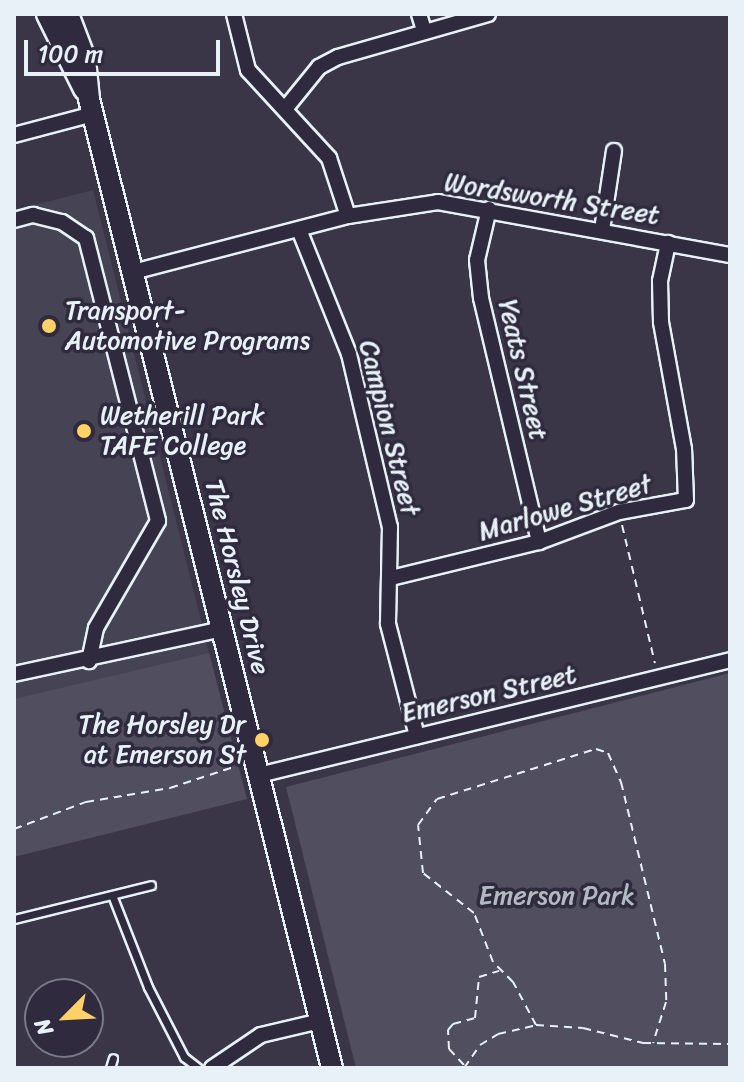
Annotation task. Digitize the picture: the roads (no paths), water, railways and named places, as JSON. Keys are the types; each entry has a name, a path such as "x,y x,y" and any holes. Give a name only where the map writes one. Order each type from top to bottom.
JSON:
{"main road":[{"name":"The Horsley Drive","path":"47,14 91,107"},
{"name":"The Horsley Drive","path":"68,14 85,59 91,107 332,1068"}],"street":[{"path":"234,14 248,70 329,158 348,216"},
{"path":"419,14 424,30"},
{"path":"285,109 319,67 338,57 488,14"},
{"path":"14,135 91,107"},
{"path":"602,230 614,151"},
{"name":"Wordsworth Street","path":"133,272 300,232 348,216 438,202 730,255"},
{"name":"Yeats Street","path":"489,209 477,260 481,298 539,542"},
{"path":"14,220 33,215 62,222 86,238 158,521 96,628 89,661"},
{"name":"Campion Street","path":"300,232 349,354 390,527 388,624 417,736"},
{"name":"Marlowe Street","path":"391,578 539,542 619,512 686,500 684,449 661,322 660,281 668,243"},
{"path":"14,674 89,661 223,629"},
{"name":"Emerson Street","path":"259,775 730,660"},
{"path":"212,1068 261,1035 320,1021"}],"lane":[{"path":"14,919 151,885"},
{"path":"112,895 148,987 184,1057 198,1068"},
{"path":"110,1068 113,1058"}],"place":[{"name":"Transport- Automotive Programs","path":"49,326"},
{"name":"Wetherill Park TAFE College","path":"84,431"},
{"name":"The Horsley Dr at Emerson St","path":"262,740"}],"park label":[{"name":"Emerson Park","path":"557,896"}]}
